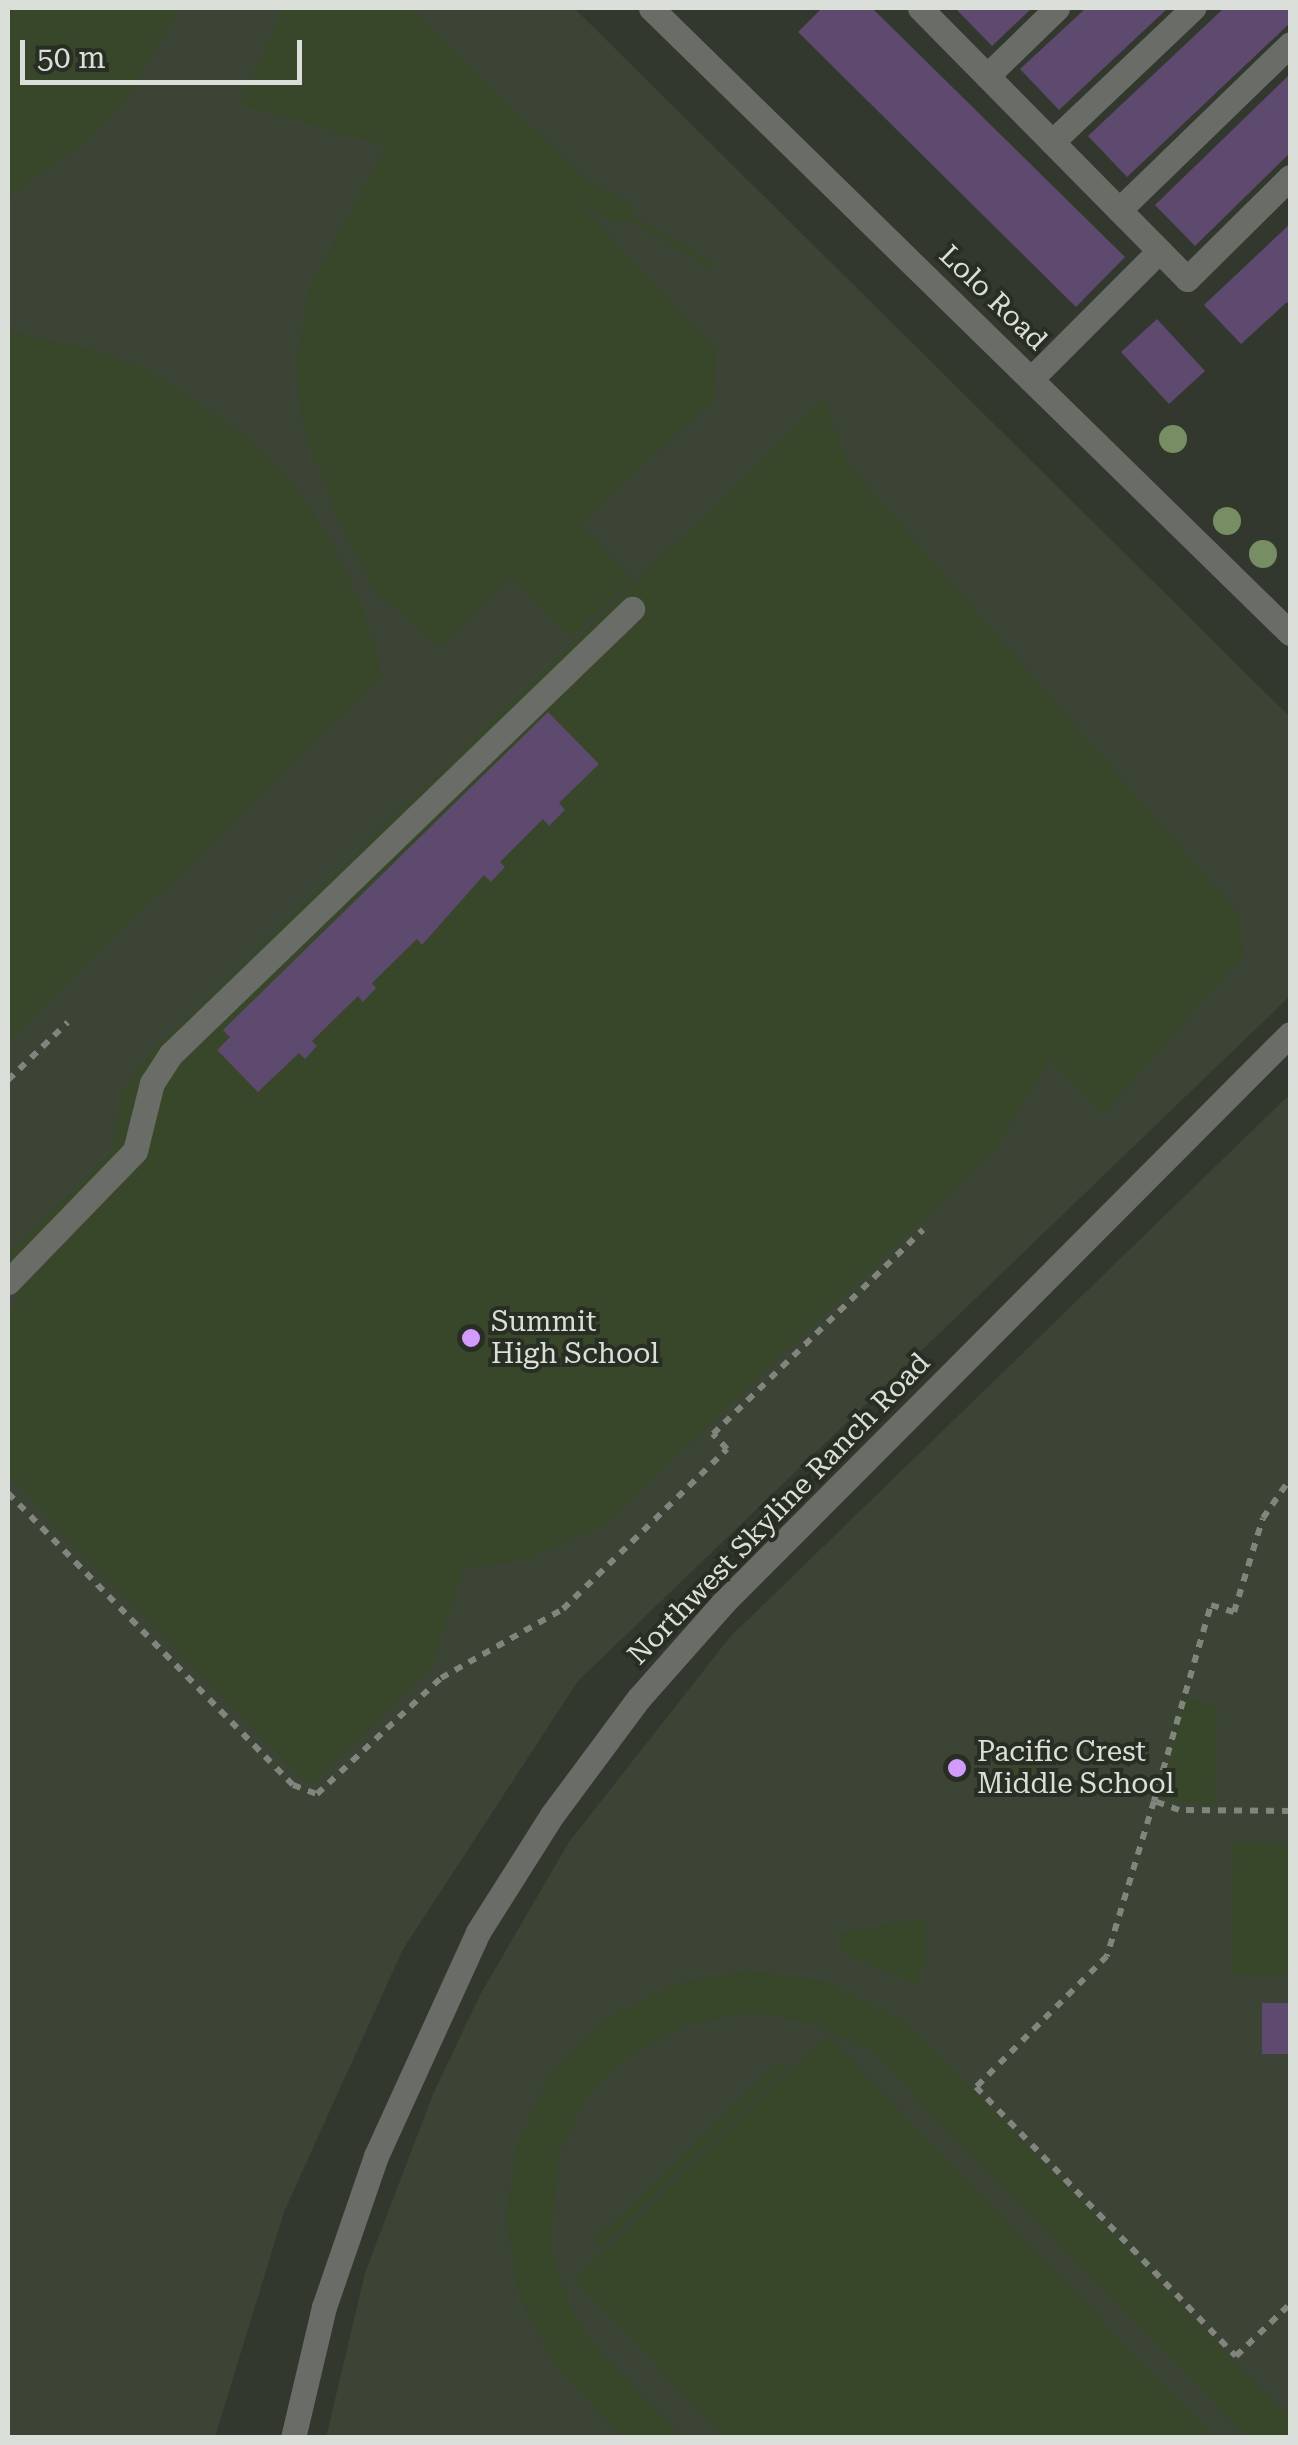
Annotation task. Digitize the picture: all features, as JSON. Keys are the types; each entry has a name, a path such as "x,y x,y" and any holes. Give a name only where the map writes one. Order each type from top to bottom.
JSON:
{"street":[{"name":"Lolo Road","path":"650,8 1290,633"},
{"path":"920,8 1187,278 1290,177"},
{"path":"987,76 1057,8"},
{"path":"1052,142 1192,8"},
{"path":"1119,210 1290,44"},
{"path":"1032,378 1159,250"},
{"path":"8,1282 135,1151 152,1083 172,1054 632,608"},
{"name":"Northwest Skyline Ranch Road","path":"293,2438 324,2308 376,2156 478,1932 552,1815 639,1698 723,1602 1290,1034"}],"path":[{"path":"8,1080 68,1022"},
{"path":"8,1492 292,1785 317,1794 441,1678 562,1609 727,1449 714,1434 923,1230"},
{"path":"1290,1479 1263,1518 1234,1612 1210,1605 1107,1956 976,2087 1236,2356 1290,2304"},
{"path":"1154,1800 1179,1810 1290,1811"}],"shaded area":[{"name":"Summit High School","path":"8,8 574,8 1290,717 1290,996 578,1681 403,1949 284,2212 215,2437 8,2438"},
{"name":"Pacific Crest Middle School","path":"1290,1094 1290,2437 326,2438 365,2273 433,2094 480,1995 569,1842 730,1637"}],"green space":[{"path":"8,8 180,8 130,94 91,138 8,197"},
{"path":"284,8 411,8 583,177 628,203 633,216 716,264 713,269 628,220 614,223 579,203 716,350 714,399 580,524 632,578 570,638 511,577 440,647 375,591 336,516 302,422 297,363 309,289 386,146 240,104"},
{"path":"8,331 104,353 150,371 246,436 293,483 330,538 362,607 382,676 8,1042"},
{"path":"824,399 846,461 1237,912 1244,954 1103,1114 1049,1061 993,1152 605,1525 521,1561 464,1568 431,1668 315,1781 304,1781 8,1476 8,1311 20,1302 8,1288 8,1254 110,1153 123,1091 140,1063"},
{"path":"1185,1698 1217,1706 1215,1806 1158,1798"},
{"path":"1017,1741 1031,1747 1037,1761 1031,1775 1017,1781 1003,1775 997,1761 1003,1747"},
{"path":"1233,1843 1290,1844 1290,1975 1231,1974"},
{"path":"924,1918 927,1955 917,1985 839,1950 841,1933"},
{"path":"751,1971 827,1982 897,2017 927,2042 1290,2419 1290,2437 1247,2437 871,2051 814,2023 751,2013 688,2024 631,2054 586,2099 558,2156 551,2251 572,2312 589,2340 682,2437 622,2437 555,2365 519,2296 506,2220 517,2143 551,2074 606,2019 674,1984"},
{"path":"828,2035 1214,2437 725,2437 574,2280"},
{"path":"780,2061 788,2068 601,2247 594,2240"}],"building":[{"path":"822,8 872,8 1125,257 1076,307 798,32"},
{"path":"955,8 1032,8 992,46"},
{"path":"1086,8 1168,8 1059,110 1020,69"},
{"path":"1224,8 1290,8 1290,23 1127,177 1088,136"},
{"path":"1290,74 1290,153 1195,246 1155,205"},
{"path":"1290,224 1290,306 1287,302 1241,344 1204,305"},
{"path":"1157,319 1205,371 1169,404 1121,352"},
{"path":"548,712 599,764 559,803 565,810 549,826 543,819 500,862 505,867 491,882 484,875 422,945 417,939 372,983 376,988 363,1002 358,996 312,1041 317,1046 305,1059 299,1053 258,1092 217,1050 230,1037 223,1030"},
{"path":"1262,2003 1290,2003 1290,2054 1262,2054"}],"place":[{"name":"Summit High School","path":"471,1338"},
{"name":"Pacific Crest Middle School","path":"957,1768"}]}
